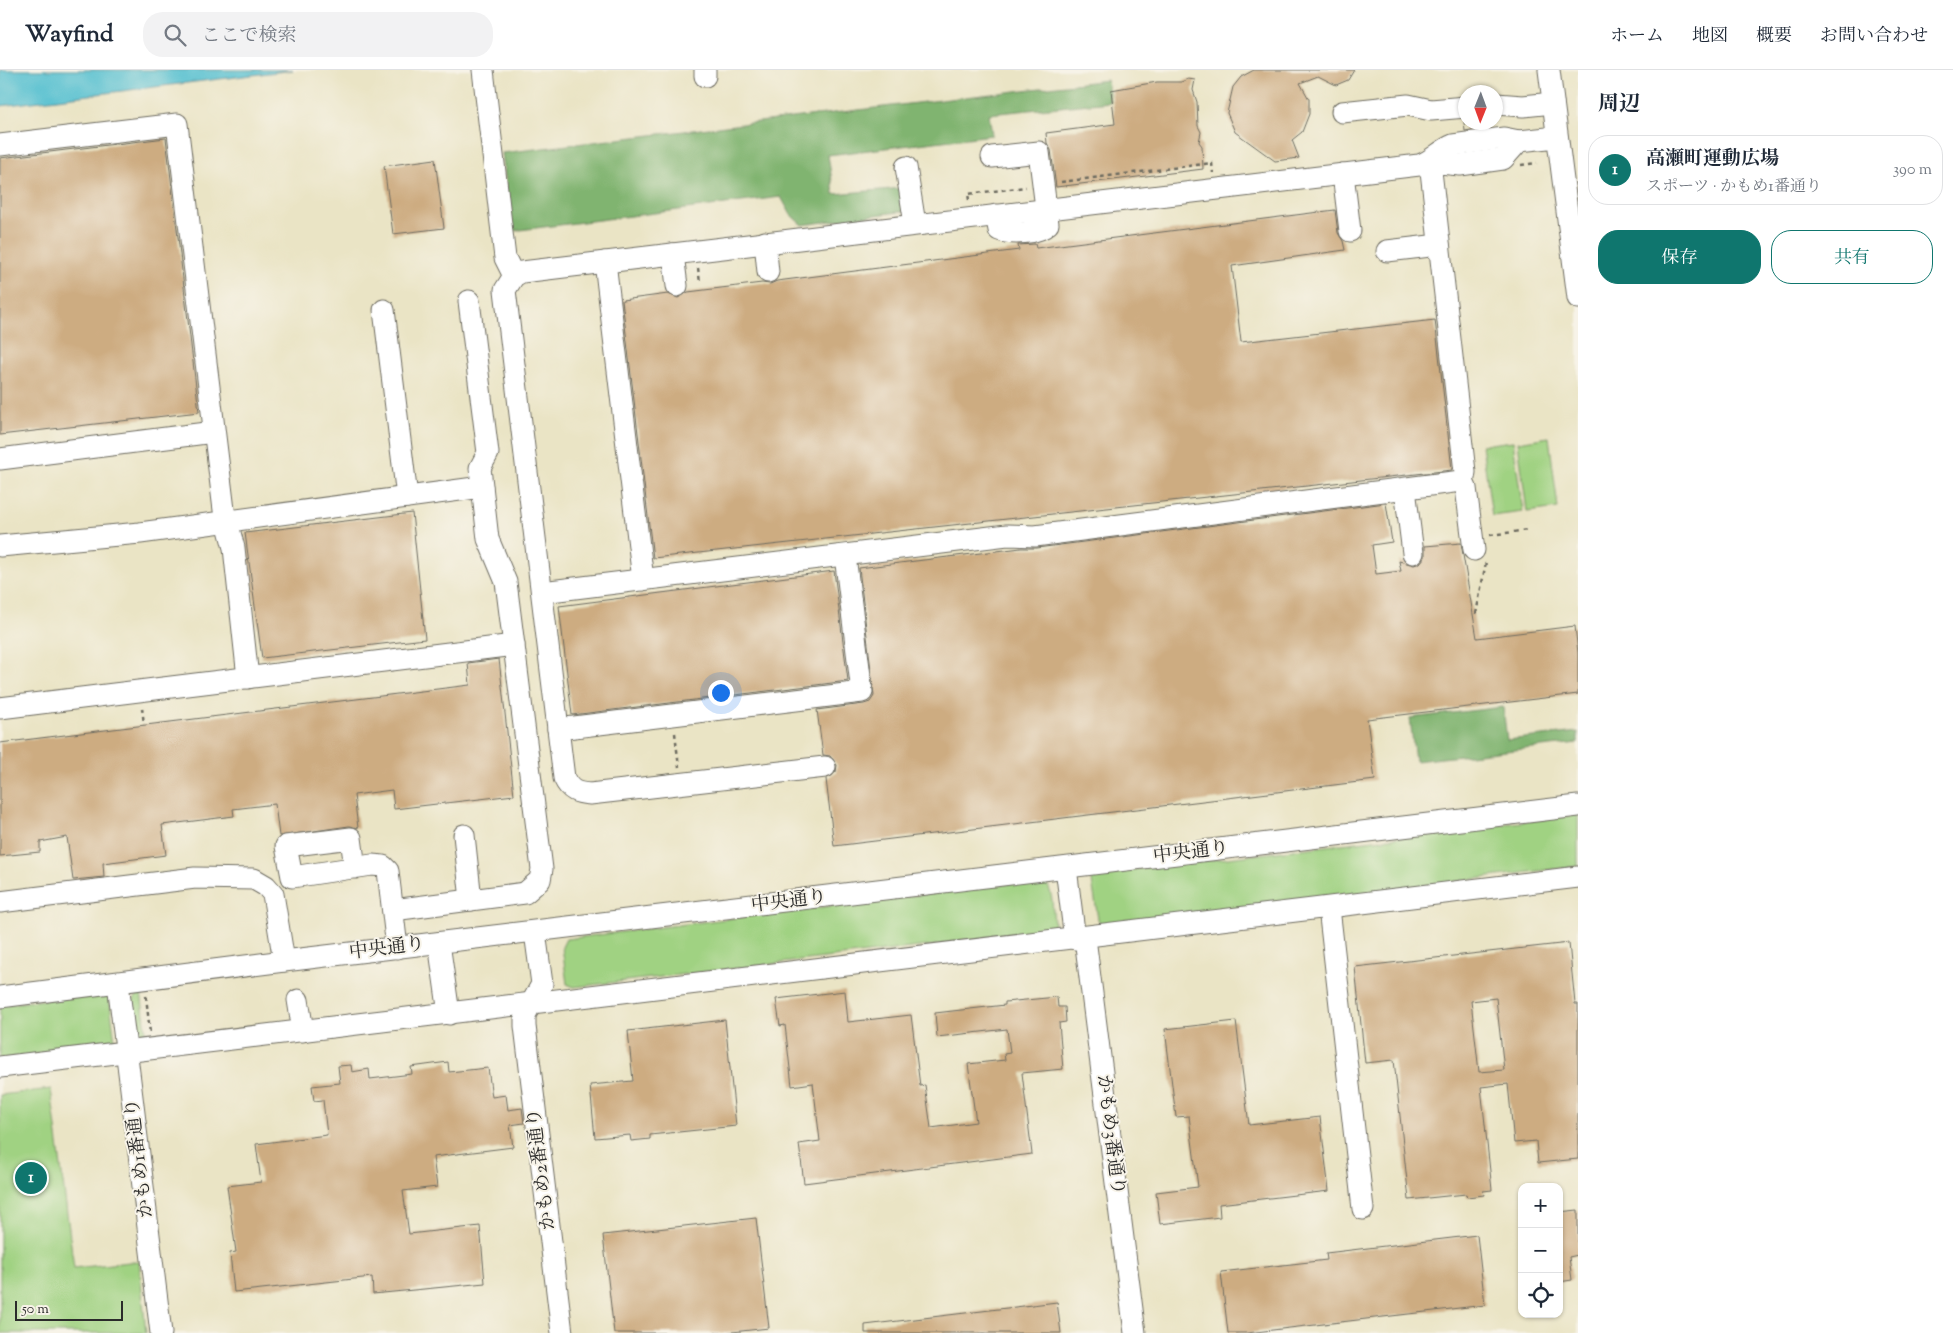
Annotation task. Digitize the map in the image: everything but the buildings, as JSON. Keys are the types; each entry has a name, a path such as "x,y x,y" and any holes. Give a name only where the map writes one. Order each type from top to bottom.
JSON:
{"street":[{"path":"483,70 505,258 514,276"},
{"path":"1549,70 1576,267 1578,298"},
{"path":"1503,105 1523,106 1553,103"},
{"path":"1342,112 1408,104 1431,110 1458,108"},
{"path":"0,145 177,124 214,432 226,521 234,548 248,678"},
{"path":"824,767 590,794 576,792 568,786 564,778 505,290 514,276 522,272 1430,162 1460,165 1503,159 1519,141 1557,137"},
{"path":"992,157 1039,152 1046,209"},
{"path":"1430,162 1465,472 1462,480 1466,488 1481,548"},
{"path":"906,167 915,224"},
{"path":"1343,174 1350,231"},
{"path":"765,242 768,272"},
{"path":"1387,251 1439,245"},
{"path":"673,254 677,286"},
{"path":"605,262 643,580"},
{"path":"393,910 525,893 540,880 542,869 505,574 490,547 482,487 480,468 488,453 469,301"},
{"path":"384,310 407,497"},
{"path":"0,459 214,432"},
{"path":"542,592 1006,535 1035,536 1405,489 1462,480"},
{"path":"0,546 140,533 482,487"},
{"path":"1405,489 1413,553"},
{"path":"558,729 862,692 845,556"},
{"path":"0,708 514,645"},
{"name":"中央通り","path":"0,997 284,961 1578,806"},
{"path":"464,835 471,900"},
{"path":"355,868 351,838 286,846 292,876 355,868 372,865 386,868 388,871 397,948"},
{"name":"かもめ3番通り","path":"1066,868 1080,938 1134,1333"},
{"path":"0,1067 529,1005 1578,877"},
{"path":"0,902 195,878 254,880 266,886 273,894 284,961"},
{"path":"1329,908 1363,1210"},
{"path":"529,1005 542,984 535,932"},
{"path":"439,943 449,1014"},
{"name":"かもめ1番通り","path":"118,983 161,1333"},
{"path":"298,1000 303,1031"},
{"name":"かもめ2番通り","path":"529,1005 525,1015 525,1026 562,1333"}],"path":[{"path":"970,204 968,194 1212,163 1214,177"},
{"path":"1476,614 1481,548 1528,530"},
{"path":"141,700 144,724"},
{"path":"673,715 680,771"},
{"path":"145,990 151,1038"}],"green space":[{"path":"1107,80 1110,102 989,114 992,135 828,155 834,194 903,188 905,211 802,225 791,215 781,197 512,231 502,153"},
{"path":"1549,437 1558,508 1527,512 1518,442"},
{"path":"1513,441 1523,512 1492,516 1482,445"},
{"path":"1503,707 1507,740 1578,732 1578,743 1415,761 1410,718"},
{"path":"1578,815 1578,866 1105,925 1101,925 1098,919 1092,877 1098,874"},
{"path":"1039,880 1044,882 1050,890 1054,922 1053,928 1049,932 574,987 567,984 562,947 566,939"},
{"path":"141,992 147,1038 142,1039 135,1033 132,1003 137,994"},
{"path":"105,993 109,995 115,1042 0,1059 0,1005"},
{"path":"51,1089 74,1268 139,1261 146,1333 0,1333 0,1095"}],"water":[{"path":"0,70 293,70 0,106"}],"place":[{"name":"高瀬町運動広場","path":"31,1178"}]}
